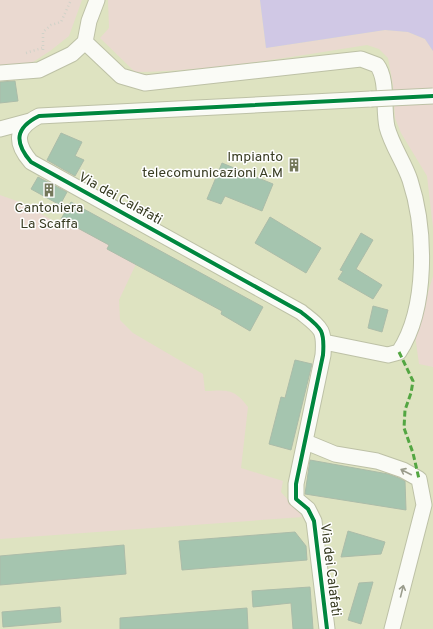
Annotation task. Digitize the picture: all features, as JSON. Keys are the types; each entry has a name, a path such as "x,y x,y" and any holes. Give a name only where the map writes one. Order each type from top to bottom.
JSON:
{"street":[{"path":"0,73 39,70 72,54 85,42 89,21 97,0"},
{"path":"85,42 121,76 145,82 361,59 377,65 383,77 384,116 388,132 410,180 419,224 422,276 419,294 410,330 399,352 388,355 324,342"},
{"path":"0,129 30,121 39,116 433,96"},
{"name":"Via dei Calafati","path":"30,121 24,126 19,136 22,151 31,162 301,312 316,324 324,338 324,342 306,442 296,484 296,499 308,509 314,521 327,629"},
{"path":"306,442 335,454 376,461 403,470 419,479 424,505 392,629"}],"path":[{"path":"49,65 42,48 43,32 51,25 61,22 71,0"}],"shaded area":[{"path":"0,0 82,0 69,36 30,64 0,69"},
{"path":"108,0 260,0 266,48 385,30 408,32 425,39 433,51 433,228 427,176 401,133 395,118 393,85 388,58 379,49 367,45 280,59 222,66 135,72 100,38 109,28"},
{"path":"260,0 433,0 433,51 425,39 408,32 385,30 266,48"},
{"path":"0,195 25,204 60,225 61,219 86,232 95,215 118,227 107,249 136,264 119,300 120,320 133,333 203,374 205,391 219,390 234,393 243,401 248,407 241,468 283,481 281,492 303,517 0,539"},
{"path":"433,276 433,367 419,364 415,335"}],"building":[{"path":"15,81 18,101 0,103 0,82"},
{"path":"61,133 82,142 75,156 84,160 75,176 47,160"},
{"path":"222,163 273,184 262,211 225,196 221,204 207,199"},
{"name":"Cantoniera La Scaffa","path":"38,177 67,192 60,205 31,189"},
{"path":"71,202 263,307 250,331 221,314 222,311 107,249 109,245 61,219"},
{"path":"270,217 321,248 306,273 255,243"},
{"path":"361,233 373,240 356,269 382,285 373,299 338,279 343,271 340,270"},
{"path":"373,306 388,310 382,332 368,328"},
{"path":"295,360 312,364 291,450 269,444 281,397 285,398"},
{"path":"310,460 388,474 405,481 406,510 305,494"},
{"path":"348,531 385,542 381,554 341,557"},
{"path":"295,532 306,546 307,560 182,570 179,541"},
{"path":"124,545 126,574 0,585 0,556"},
{"path":"373,582 361,624 348,620 359,583"},
{"path":"310,587 313,629 293,629 291,603 253,607 252,591"},
{"path":"60,607 61,622 3,627 2,612"},
{"path":"247,608 248,629 120,629 120,618"}],"marked path":[{"path":"399,352 413,381 411,393 405,410 404,428 413,453 419,479"}],"cycle path":[{"path":"327,629 314,521 308,509 296,499 296,484 323,355 323,340 320,330 301,312 31,162 25,155 22,148 20,136 25,125 39,116 433,96"}],"place":[{"name":"Impianto telecomunicazioni A.M","path":"294,165"},
{"name":"Cantoniera La Scaffa","path":"49,190"}]}
